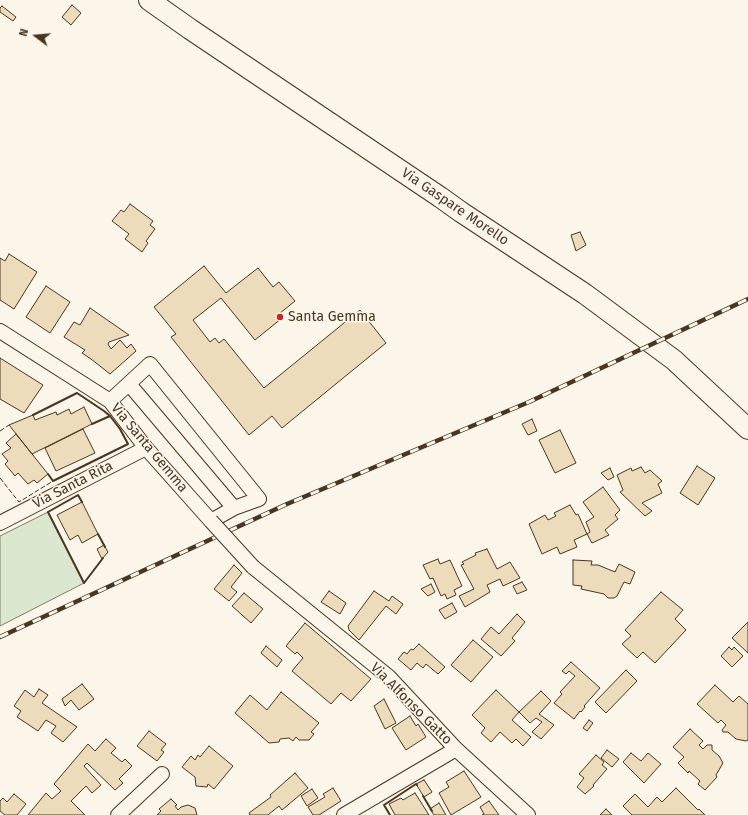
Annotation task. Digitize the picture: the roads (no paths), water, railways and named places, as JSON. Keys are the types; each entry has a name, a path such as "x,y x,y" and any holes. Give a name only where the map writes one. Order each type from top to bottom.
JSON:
{"street":[{"name":"Via Gaspare Morello","path":"149,0 461,212 585,294 674,360 748,429"},
{"name":"Via Santa Gemma","path":"0,331 110,401 146,448 253,567"},
{"path":"110,401 150,364 259,499 234,508 211,521"},
{"path":"130,384 234,508"},
{"name":"Via Santa Rita","path":"0,523 146,448"},
{"name":"Via Alfonso Gatto","path":"253,567 389,678 456,749 528,815"},
{"path":"344,815 456,749"},
{"path":"118,815 162,774"}],"railway":[{"path":"0,637 287,504 529,402 748,299"}],"place":[{"name":"Santa Gemma","path":"280,317"}]}
